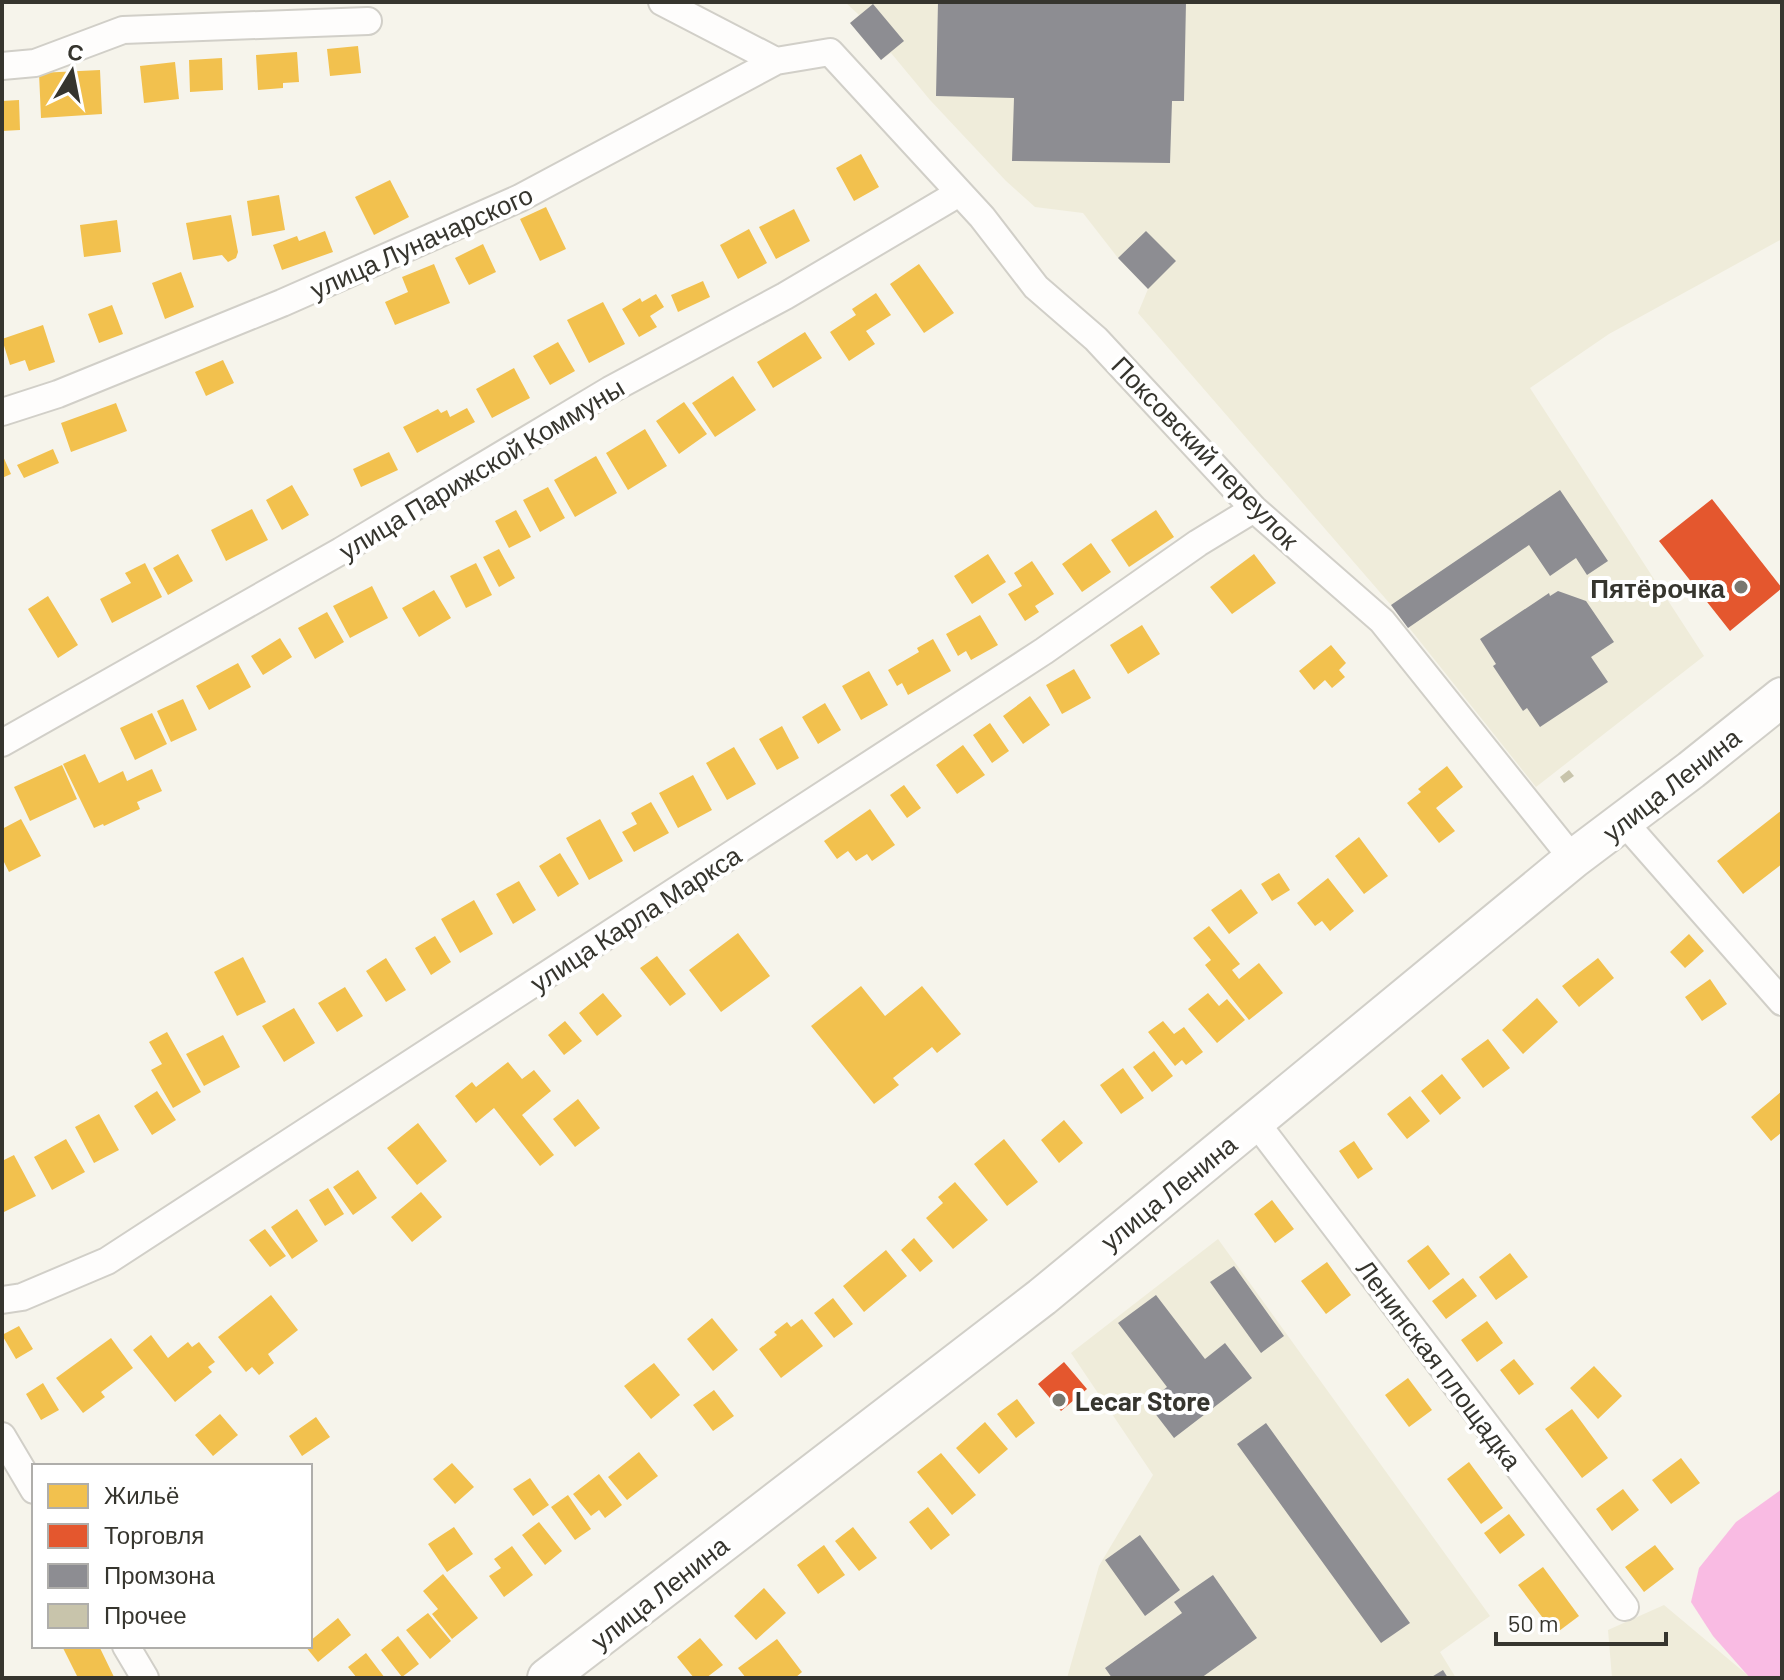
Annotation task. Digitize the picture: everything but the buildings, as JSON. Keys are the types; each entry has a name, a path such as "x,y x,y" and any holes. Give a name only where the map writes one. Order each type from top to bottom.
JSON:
{"main road":[{"name":"улица Ленина","path":"547,1678 1042,1297 1573,859 1782,697"}],"street":[{"path":"662,2 776,61"},
{"path":"2,66 35,63 123,30 368,21"},
{"name":"улица Луначарского","path":"2,412 58,394 268,309 520,198 776,61 830,52"},
{"name":"Поксовский переулок","path":"830,52 982,217 1036,287 1096,339 1254,509 1382,621 1573,859"},
{"name":"улица Парижской Коммуны","path":"2,743 341,551 610,390 785,296 959,193"},
{"name":"улица Карла Маркса","path":"2,1300 22,1297 107,1261 1044,651 1198,543 1254,509"},
{"path":"1623,821 1782,1002"},
{"name":"Ленинская площадка","path":"1254,1120 1625,1607"},
{"path":"2,1436 32,1487"},
{"path":"127,1648 145,1678"}],"shaded area":[{"path":"845,2 1782,2 1782,239 1609,334 1530,388 1704,656 1536,787 1391,605 1138,313 1148,289 1118,258 1083,213 1035,207 1006,181 930,100 891,53 881,60 850,23 859,15"},
{"path":"1218,1239 1490,1616 1440,1652 1456,1678 1067,1678 1099,1566 1153,1475 1071,1353"},
{"path":"1782,1489 1782,1678 1750,1678 1713,1636 1691,1602 1699,1568 1736,1522"},
{"path":"1664,1605 1751,1678 1612,1678 1608,1630"}],"place":[{"name":"Пятёрочка","path":"1741,587"},
{"name":"Lecar Store","path":"1059,1400"}]}
